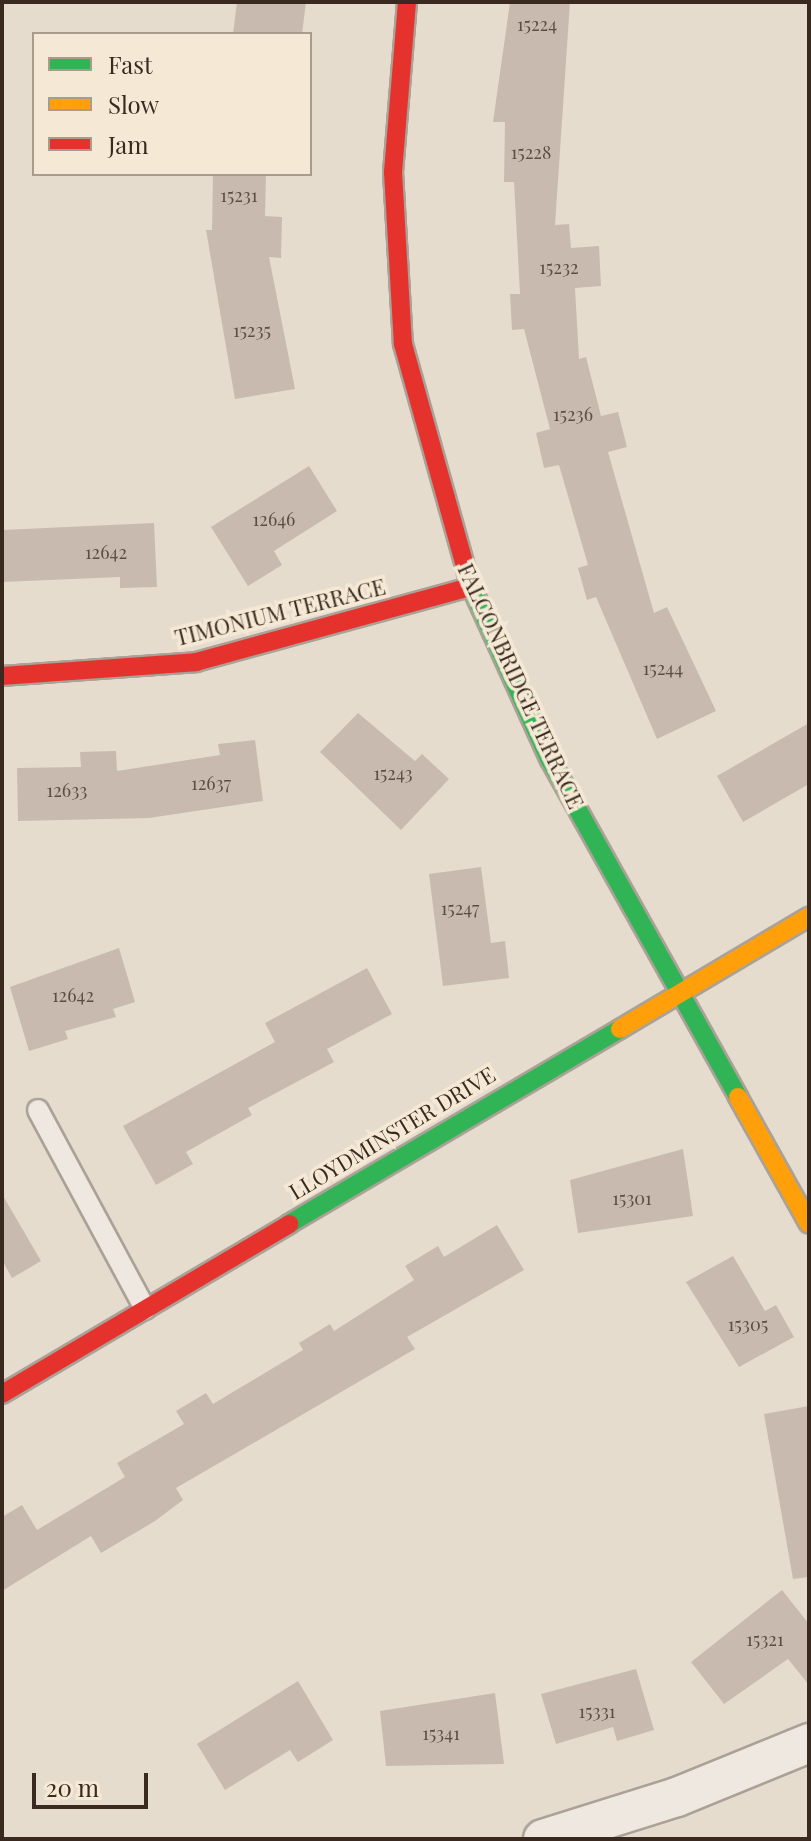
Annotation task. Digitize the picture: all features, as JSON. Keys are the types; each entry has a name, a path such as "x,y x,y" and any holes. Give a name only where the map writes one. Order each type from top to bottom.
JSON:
{"street":[{"name":"FALCONBRIDGE TERRACE","path":"407,2 393,172 403,344 435,475 471,587 550,760 809,1224"},
{"name":"TIMONIUM TERRACE","path":"2,676 196,662 471,587"},
{"name":"LLOYDMINSTER DRIVE","path":"2,1394 678,990 809,917"},
{"path":"543,1839 677,1797 809,1743"}],"lane":[{"path":"38,1110 145,1309"}],"building":[{"path":"237,2 306,2 302,32 233,32"},
{"path":"510,2 570,2 555,225 569,224 571,248 599,246 601,286 575,288 579,359 586,357 601,416 618,412 627,447 608,452 654,613 667,607 716,711 657,739 596,597 587,600 578,568 588,565 559,465 544,468 536,433 550,429 524,329 512,330 510,294 520,294 514,182 504,182 505,122 493,122"},
{"path":"213,176 266,176 265,216 282,217 281,258 269,257 295,389 235,399 206,230 212,230"},
{"path":"309,466 337,511 274,551 282,565 248,586 211,527"},
{"path":"154,523 157,587 120,588 120,577 2,582 2,530"},
{"path":"358,713 415,761 422,754 449,779 401,830 320,752"},
{"path":"809,723 809,784 743,822 717,776"},
{"path":"255,740 263,801 149,818 18,821 17,768 81,767 80,752 116,751 117,771 220,755 218,744"},
{"path":"481,867 491,943 505,941 509,978 443,986 429,874"},
{"path":"119,948 135,1002 113,1009 116,1017 65,1031 68,1039 29,1051 10,987"},
{"path":"367,968 392,1014 327,1049 334,1062 248,1108 252,1115 186,1152 193,1164 156,1185 123,1126 275,1042 265,1023"},
{"path":"683,1149 693,1216 578,1233 570,1180"},
{"path":"2,1194 41,1261 12,1278 2,1260"},
{"path":"497,1225 524,1270 407,1337 415,1349 176,1488 183,1500 155,1521 101,1553 91,1536 2,1591 2,1517 22,1505 37,1530 125,1477 117,1463 184,1424 176,1411 206,1393 213,1404 303,1350 299,1343 330,1324 334,1331 414,1280 405,1266 438,1246 444,1257"},
{"path":"733,1256 765,1311 776,1305 794,1337 739,1367 686,1282"},
{"path":"809,1406 809,1577 793,1579 764,1414"},
{"path":"782,1590 809,1624 809,1685 788,1659 724,1704 691,1662"},
{"path":"636,1669 654,1730 617,1741 613,1727 556,1744 541,1694"},
{"path":"298,1681 333,1740 298,1762 290,1750 225,1790 197,1744"},
{"path":"495,1693 504,1764 386,1766 380,1711"}],"traffic: fast":[{"path":"470,584 550,760 738,1097"},
{"path":"289,1224 620,1029"}],"traffic: slow":[{"path":"620,1029 809,917"},
{"path":"738,1097 809,1224"}],"traffic: jam":[{"path":"407,2 393,172 403,344 470,584"},
{"path":"2,676 196,662 471,587"},
{"path":"2,1394 289,1224"}]}
